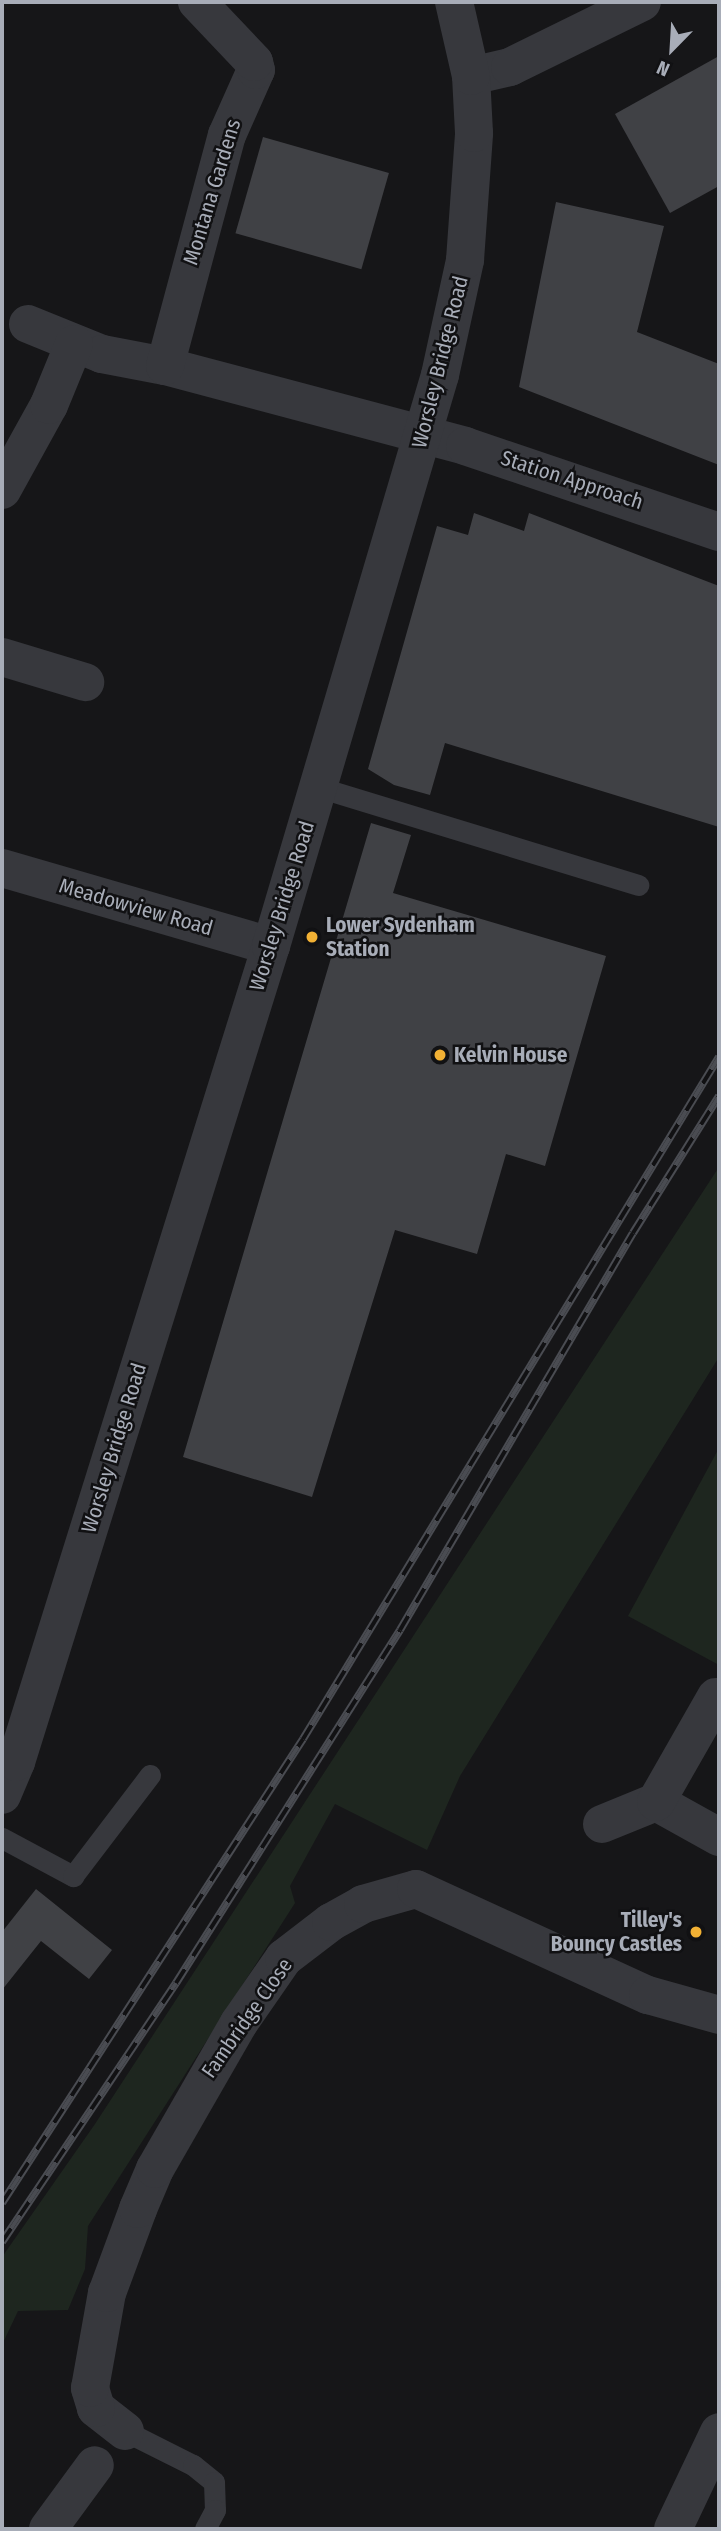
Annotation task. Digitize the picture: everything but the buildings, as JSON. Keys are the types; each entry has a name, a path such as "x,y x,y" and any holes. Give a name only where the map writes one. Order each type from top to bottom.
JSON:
{"street":[{"name":"Montana Gardens","path":"165,366 227,135 256,70 254,62 197,2"},
{"name":"Worsley Bridge Road","path":"2,1795 20,1749 271,946 422,434 465,260 474,133 471,76 454,2"},
{"path":"471,76 510,67 642,2"},
{"path":"28,324 74,345 165,366 422,434"},
{"path":"2,490 49,405 74,345"},
{"name":"Station Approach","path":"422,434 619,494 719,532"},
{"path":"2,657 85,682"},
{"name":"Meadowview Road","path":"2,868 271,946"},
{"path":"602,1824 656,1802 716,1698"},
{"path":"656,1802 719,1837"},
{"name":"Fambridge Close","path":"125,2431 96,2408 90,2388 107,2293 138,2209 155,2169 239,2023 285,1958 331,1922 363,1905 416,1889 648,1996 719,2015"},
{"path":"673,2529 719,2431"},
{"path":"48,2529 95,2465"}],"lane":[{"path":"318,787 638,885"},
{"path":"2,1838 73,1876 150,1775"},
{"path":"125,2431 193,2465 214,2482 215,2510 205,2529"}],"shaded area":[{"path":"719,1167 719,1357 460,1776 427,1850 335,1804 290,1886 295,1903 88,2226 85,2269 68,2310 18,2311 2,2345 2,2257 95,2124"},
{"path":"719,1448 719,1665 628,1616"}],"railway":[{"path":"2,2203 303,1739 719,1057"},
{"path":"2,2242 176,1983 400,1630 633,1233 719,1096"}],"place":[{"name":"Lower Sydenham Station","path":"312,937"},
{"name":"Kelvin House","path":"440,1055"},
{"name":"Tilley's Bouncy Castles","path":"696,1932"}]}
